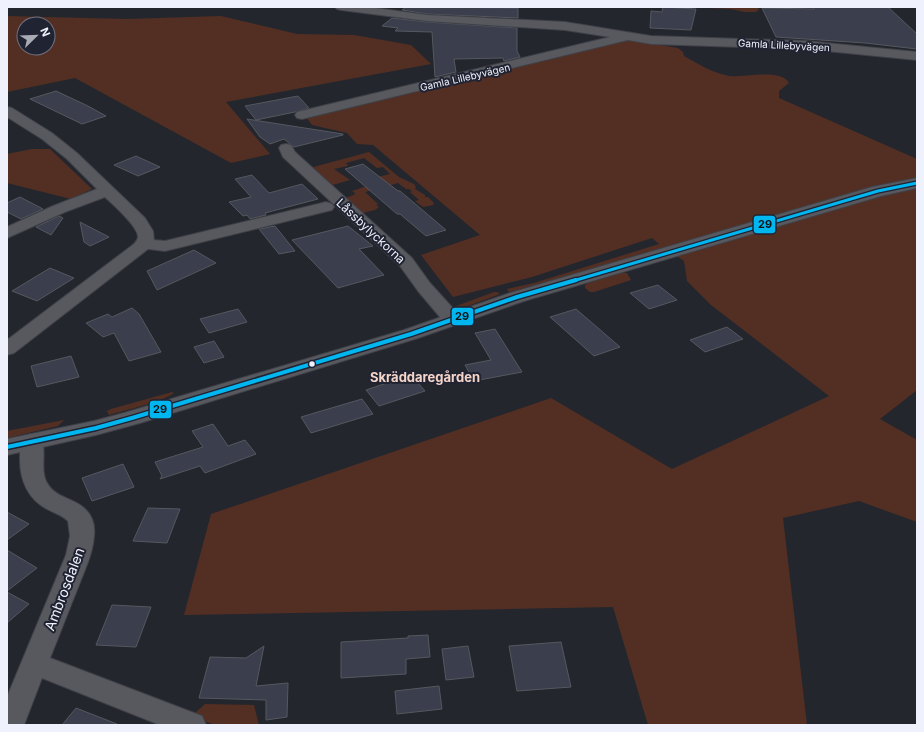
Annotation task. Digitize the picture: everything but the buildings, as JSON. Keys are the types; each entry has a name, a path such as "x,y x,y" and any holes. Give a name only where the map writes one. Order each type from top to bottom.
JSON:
{"street":[{"name":"Gamla Lillebyvägen","path":"341,7 427,18 565,26 627,36 666,40 806,45 917,56"},
{"name":"Gamla Lillebyvägen","path":"302,115 619,40 627,36"},
{"path":"7,111 47,136 72,156 139,222 146,232 147,237 144,244 9,344"},
{"name":"Låssbylyckorna","path":"286,148 288,154 406,262 424,287 452,319"},
{"path":"7,446 32,442 132,418 411,334 518,296 630,266 687,247 878,191 917,183"},
{"path":"7,233 107,191"},
{"path":"144,244 165,246 326,207"},
{"name":"Ambrosdalen","path":"10,725 78,556 83,539 83,525 80,518 72,510 52,501 38,488 32,472 32,442"},
{"path":"35,664 192,725"}],"shaded area":[{"path":"689,7 757,7 759,9 756,12 745,12 730,9"},
{"path":"7,16 16,16 16,56 56,56 56,17 127,19 221,16 297,34 354,35 411,45 431,64 226,102 270,154 231,163 75,78 7,92"},
{"path":"630,40 658,43 660,45 678,48 683,52 684,56 723,75 770,75 785,78 789,83 779,91 779,98 917,159 917,390 880,419 917,440 917,522 859,501 783,518 807,725 648,725 613,607 184,615 211,514 551,398 672,469 829,396 711,305 687,281 684,261 667,249 509,292 507,289 534,283 659,244 652,238 532,277 453,297 421,255 480,235 373,145 357,144 347,133 312,125 306,117"},
{"path":"32,149 50,149 92,189 71,199 7,183 7,154"},
{"path":"369,152 399,177 414,184 416,187 415,189 425,195 425,197 428,197 434,203 433,205 423,207 415,201 419,200 410,192 412,191 406,189 398,183 365,192 378,204 376,205 379,207 375,210 363,213 345,198 354,195 355,193 352,191 373,184 369,179 390,174 383,167 377,168 364,158 346,163 348,166 334,169 350,180 329,186 310,168"},
{"path":"621,273 627,273 631,280 594,292 590,292 585,288 585,285 588,283"},
{"path":"494,292 500,294 457,310 453,311 451,308"},
{"path":"172,392 174,393 161,400 143,406 109,415 107,411 111,409"},
{"path":"64,420 58,426 7,438 7,431"},
{"path":"205,704 254,705 259,725 216,725 197,719 195,713"}],"transit line":[{"name":"29","path":"7,447 96,428 132,418 411,334 517,297 878,191 917,183"}],"district":[{"name":"Skräddaregården","path":"425,377"}]}
